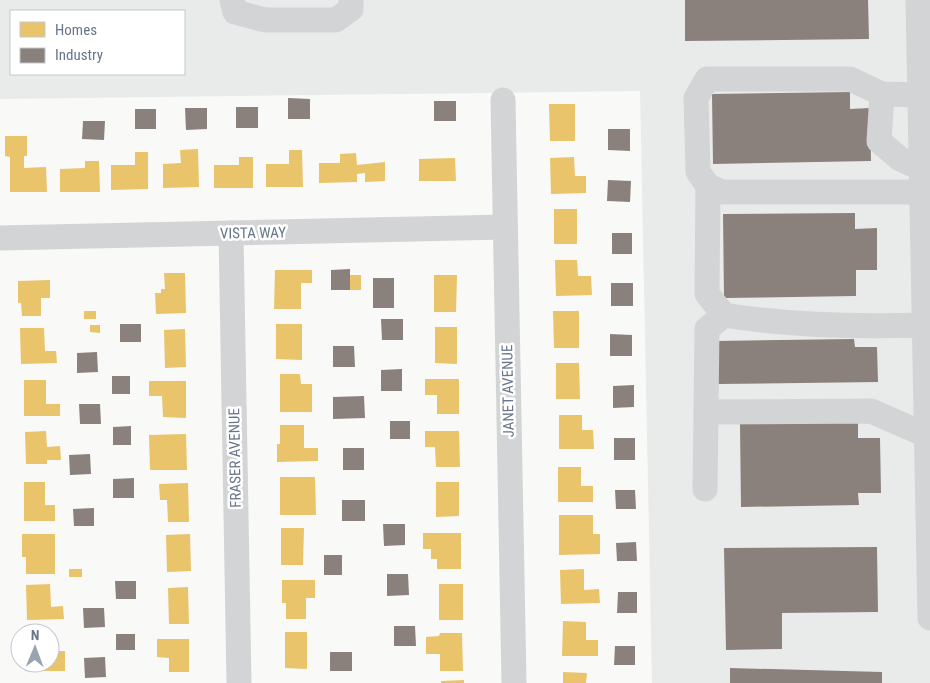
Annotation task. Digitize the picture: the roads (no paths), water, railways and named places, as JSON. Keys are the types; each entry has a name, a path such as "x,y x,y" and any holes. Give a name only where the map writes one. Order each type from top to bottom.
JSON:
{"street":[{"path":"232,0 235,12 265,20 336,20 351,9 351,0"},
{"path":"922,4 920,95 925,124 922,192 926,237 926,434 930,618"},
{"path":"920,95 882,94 850,79 707,79 696,98 698,172 708,186 722,192 922,192"},
{"path":"882,94 879,141 900,159 922,168"},
{"name":"JANET AVENUE","path":"503,100 514,683"},
{"path":"708,186 707,294 724,315 759,320 857,326 926,340"},
{"name":"VISTA WAY","path":"0,238 505,227"},
{"name":"FRASER AVENUE","path":"231,233 239,683"},
{"path":"706,489 707,329 724,315"},
{"path":"706,412 870,411 926,434"}]}
